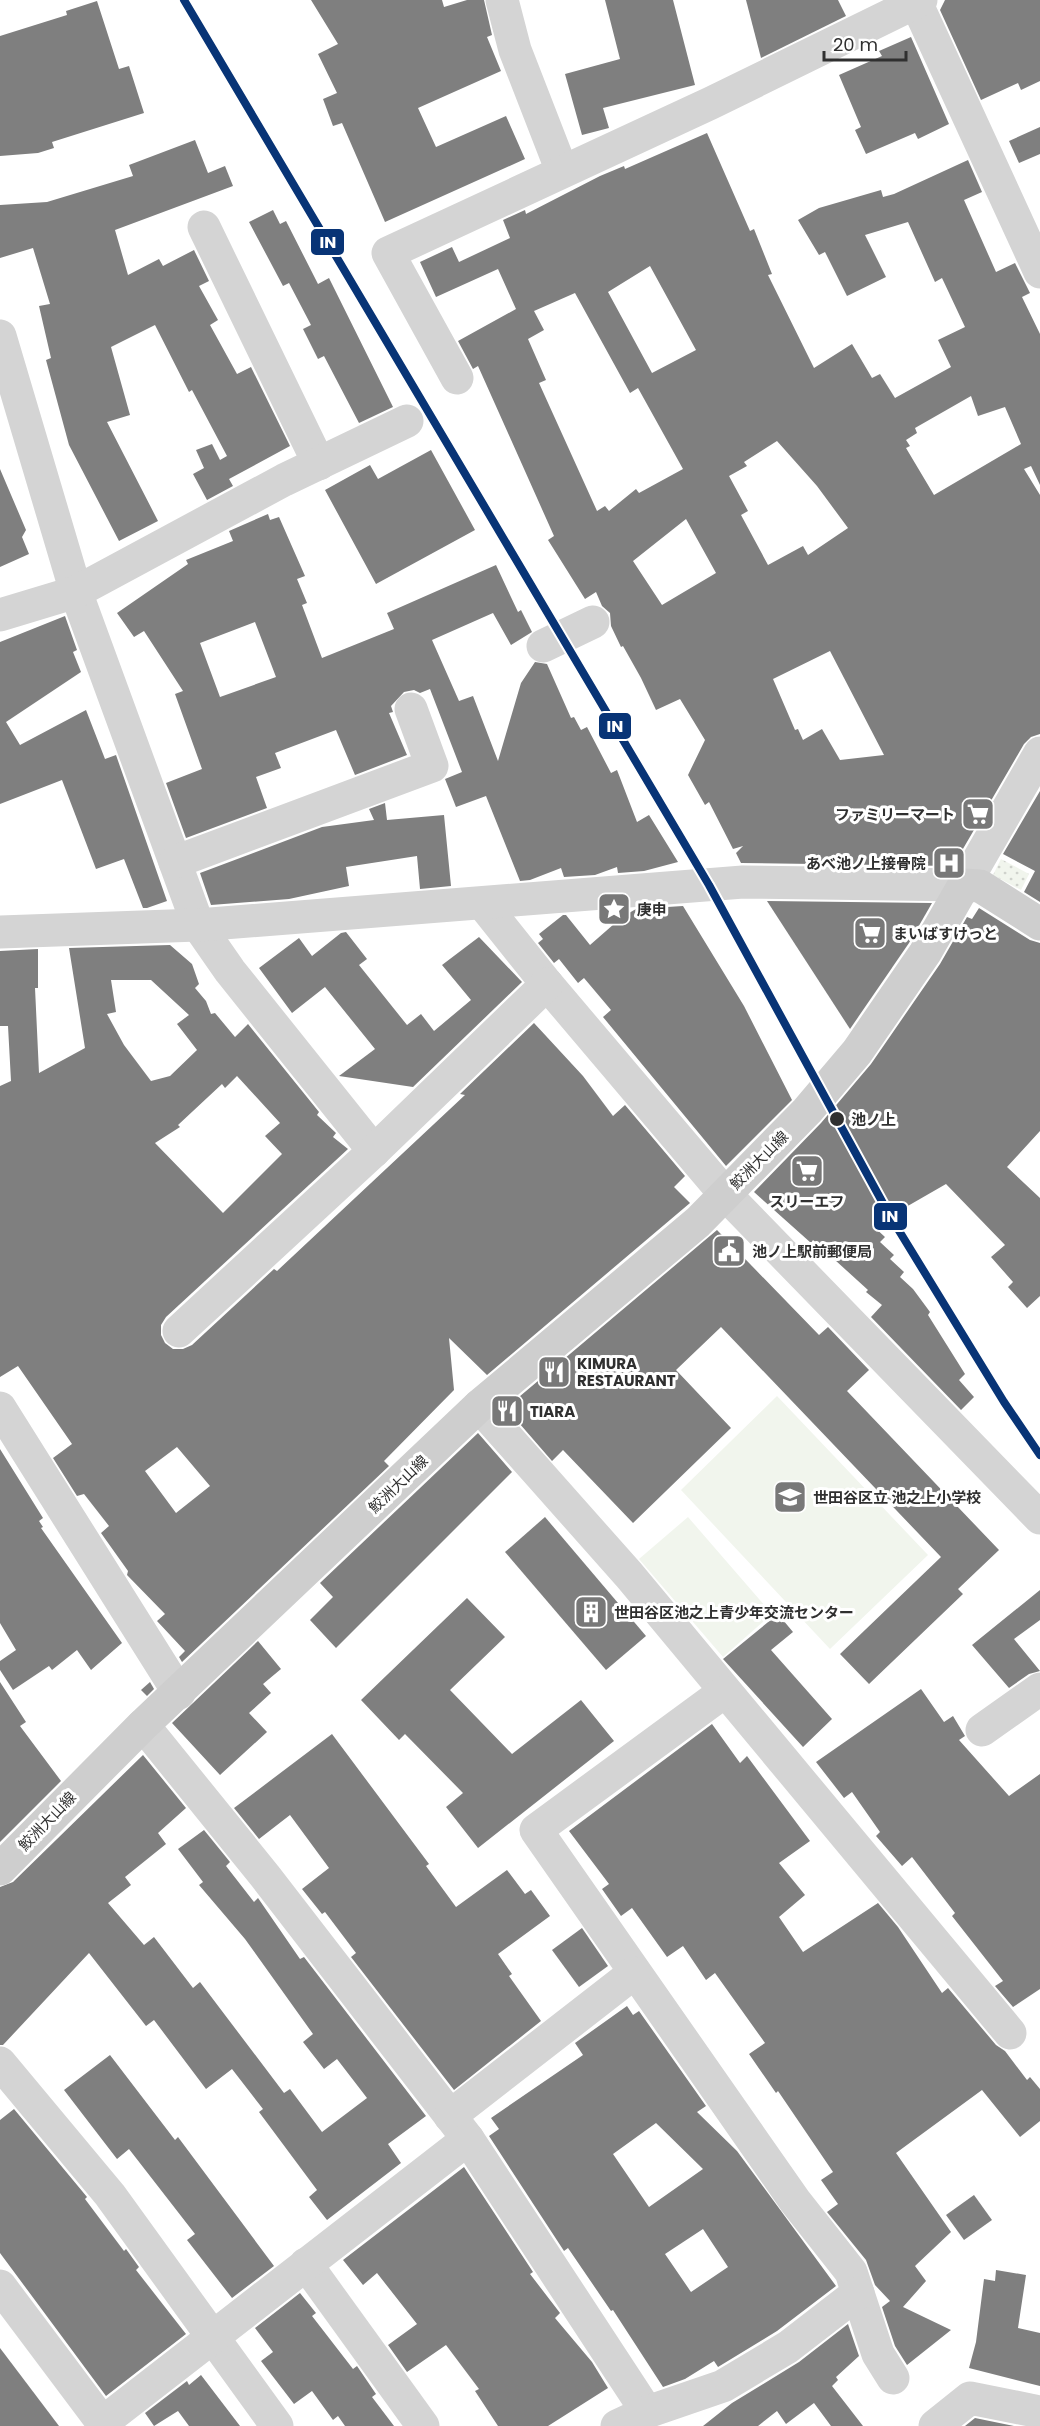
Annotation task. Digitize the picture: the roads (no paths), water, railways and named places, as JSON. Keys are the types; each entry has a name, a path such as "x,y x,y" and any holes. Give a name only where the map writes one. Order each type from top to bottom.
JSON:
{"main road":[{"path":"964,885 980,886 1040,924"},
{"name":"鮫洲大山線","path":"0,1869 143,1725 479,1406 698,1222 807,1111 857,1052 925,954 964,885"}],"street":[{"path":"502,0 515,50 562,171"},
{"path":"457,378 388,253 711,103 917,1 1040,272"},
{"path":"204,227 319,464"},
{"path":"0,336 76,592 198,925 230,971 374,1151"},
{"path":"0,615 76,592 284,480 407,422"},
{"path":"543,646 594,622"},
{"path":"175,862 432,766 411,709"},
{"path":"0,932 198,925 743,882 964,885 1040,753"},
{"path":"483,904 547,984 725,1194 1040,1518"},
{"path":"179,1331 374,1151 547,984"},
{"path":"479,1406 629,1575 1010,2033"},
{"path":"0,1408 179,1693"},
{"path":"982,1730 1040,1689"},
{"path":"724,1692 536,1830 795,2201 851,2272 878,2354 893,2378"},
{"path":"143,1725 265,1876 459,2127 647,2412"},
{"path":"0,2286 104,2424 306,2264 634,1973"},
{"path":"0,2064 110,2195 277,2426"},
{"path":"306,2264 423,2426"},
{"path":"617,2426 647,2412 723,2386 788,2347 858,2293"},
{"path":"930,2425 970,2398 1040,2412"}],"place":[{"name":"ファミリーマート","path":"978,814"},
{"name":"あべ池ノ上接骨院","path":"949,863"},
{"name":"庚申","path":"614,909"},
{"name":"まいばすけっと","path":"870,933"},
{"name":"池ノ上","path":"837,1119"},
{"name":"スリーエフ","path":"807,1171"},
{"name":"池ノ上駅前郵便局","path":"729,1251"},
{"name":"KIMURA RESTAURANT","path":"554,1372"},
{"name":"TIARA","path":"507,1411"},
{"name":"世田谷区立 池之上小学校","path":"790,1497"},
{"name":"世田谷区池之上青少年交流センター","path":"591,1612"}]}
